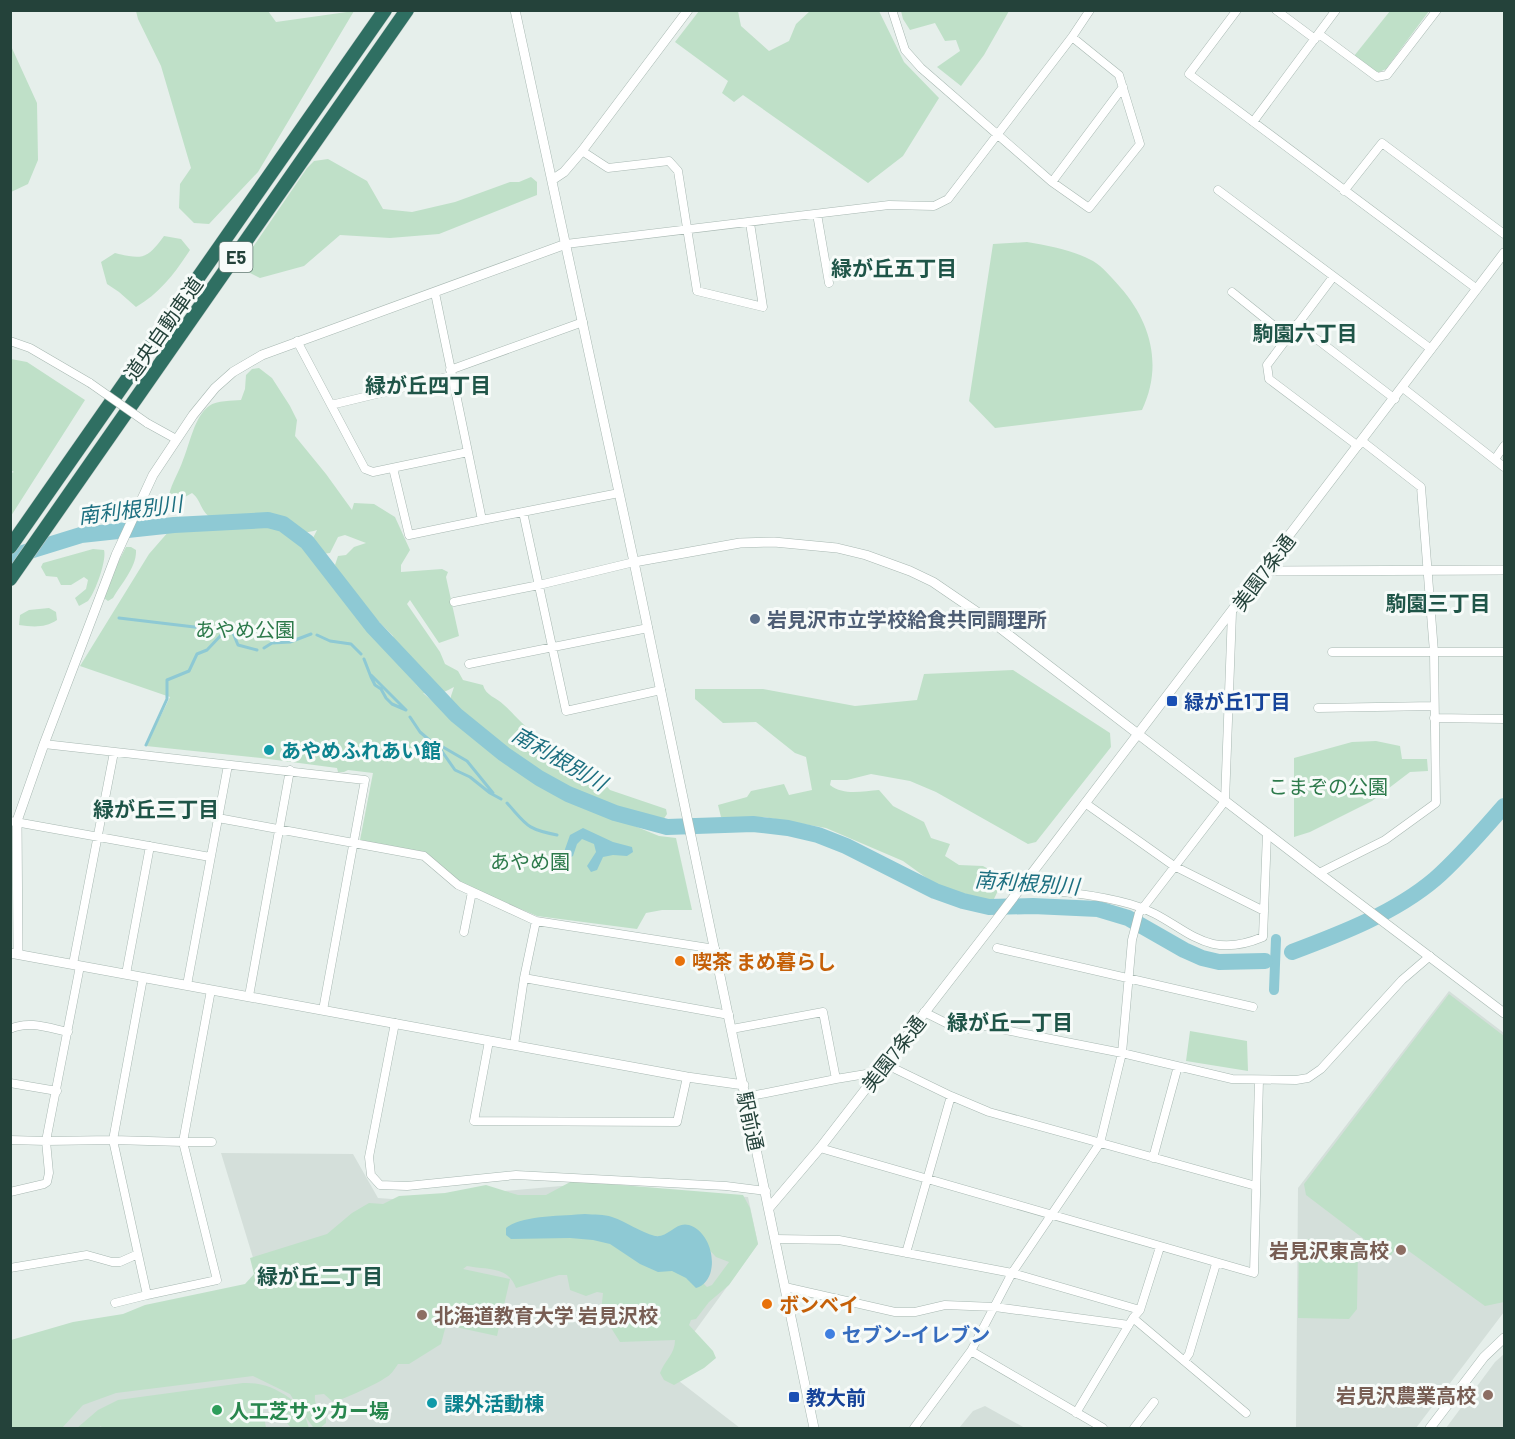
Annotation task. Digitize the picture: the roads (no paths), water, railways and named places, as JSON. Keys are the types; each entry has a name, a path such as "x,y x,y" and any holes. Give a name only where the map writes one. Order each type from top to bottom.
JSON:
{"highway":[{"name":"道央自動車道","path":"10,548 385,10"},
{"name":"道央自動車道","path":"10,579 407,10"}],"street":[{"name":"駅前通","path":"515,10 648,628 814,1428"},
{"path":"552,180 564,172 582,151 688,10"},
{"path":"892,10 905,50 912,58 1052,182 1089,208 1140,144 1119,75 1072,37"},
{"path":"1077,10 1081,22"},
{"path":"744,1085 687,1077 14,953 14,821 133,516 153,475 176,439 214,388 233,372 262,355 297,341 566,244 889,205 934,206 948,199 1072,37 1090,10"},
{"path":"1237,10 1189,74 1477,289"},
{"path":"1276,10 1377,76 1387,75 1437,10"},
{"path":"1253,122 1336,10"},
{"path":"1052,182 1123,87"},
{"path":"1344,191 1383,143 1504,234"},
{"path":"582,151 608,168 669,161 678,171 696,291 764,306 750,223"},
{"path":"1218,190 1431,349"},
{"path":"818,214 829,284"},
{"name":"美園7条通","path":"769,1208 820,1148 994,923 1504,253"},
{"path":"1319,873 1385,840 1436,803 1434,652 1421,487 1269,379 1267,365 1333,277"},
{"path":"1233,292 1288,337"},
{"path":"435,293 482,520"},
{"path":"331,405 451,373 583,322"},
{"path":"1298,324 1395,399"},
{"path":"10,341 30,348 90,383 147,423 176,439"},
{"path":"297,341 365,469 373,472 468,452"},
{"path":"1402,388 1504,466"},
{"path":"1495,459 1504,446"},
{"path":"393,468 409,535 619,493"},
{"path":"523,512 567,711 661,690"},
{"path":"454,602 539,585 634,562 728,544 774,542 837,548 889,563 933,582 961,600 1504,1013"},
{"path":"1264,570 1504,570"},
{"path":"914,1428 971,1351 1012,1273 1100,1143 1122,1053 1132,940 1141,910 1225,801 1232,612"},
{"path":"469,664 553,649 648,628"},
{"path":"1332,652 1504,652"},
{"path":"1318,708 1434,706"},
{"path":"1434,718 1504,719"},
{"path":"44,744 365,780 323,1010"},
{"path":"10,1192 47,1182 49,1173 46,1141 68,1032 76,965 97,836 114,752"},
{"path":"188,985 228,765"},
{"path":"249,996 290,770"},
{"path":"1085,803 1174,866 1264,911"},
{"path":"218,818 424,856 458,885 536,921 715,949"},
{"path":"14,821 210,857"},
{"path":"1017,892 1072,893 1141,910 1201,942 1226,946 1247,942 1263,937 1267,833"},
{"path":"126,974 150,846"},
{"path":"464,932 472,892"},
{"path":"514,1045 524,978 536,921"},
{"path":"997,948 1253,1007"},
{"path":"924,1012 960,1030 985,1026 1122,1053 1232,1079 1296,1080 1315,1074 1402,980 1430,956"},
{"path":"143,978 113,1140 147,1295"},
{"path":"524,978 729,1015"},
{"path":"115,1303 217,1280 183,1142 210,990"},
{"path":"732,1029 823,1012 836,1078"},
{"path":"395,1023 369,1157 371,1175 380,1185 407,1186 516,1175 726,1186 766,1191"},
{"path":"10,1029 20,1024 29,1024 68,1032"},
{"path":"489,1041 474,1122 677,1122 687,1077"},
{"path":"885,1064 989,1112 1256,1186"},
{"path":"1153,1158 1178,1066"},
{"path":"746,1097 836,1078 878,1072"},
{"path":"820,1148 1254,1274 1259,1080"},
{"path":"10,1083 57,1091"},
{"path":"906,1253 951,1096"},
{"path":"10,1140 212,1142"},
{"path":"775,1239 839,1240 1012,1273 1140,1310"},
{"path":"1076,1413 1140,1310 1160,1247"},
{"path":"10,1268 87,1254 112,1262 120,1262 138,1254"},
{"path":"1184,1361 1189,1354 1216,1264"},
{"path":"785,1287 895,1312 915,1312 945,1305 994,1307 1131,1322 1184,1361 1246,1413"},
{"path":"1430,1428 1484,1357 1504,1338"},
{"path":"971,1351 1103,1428"},
{"path":"1134,1428 1154,1402"}],"water":[{"path":"583,828 613,842 632,847 633,852 627,856 603,857 597,870 591,872 587,866 596,852 594,844 582,839 577,844 573,856 567,859 564,852 570,835"},
{"path":"585,1214 612,1217 655,1236 664,1235 680,1225 689,1225 705,1237 709,1247 712,1267 709,1276 704,1284 696,1288 686,1278 672,1271 658,1272 640,1264 610,1244 570,1238 511,1239 506,1235 506,1228 522,1221"}],"waterway":[{"name":"南利根別川","path":"10,557 81,535 174,525 268,520 283,524 307,542 373,627 456,715 504,754 539,778 568,794 615,813 667,827 753,824 788,828 818,835 846,846 935,891 963,901 989,907 1033,906 1098,909 1128,918 1202,958 1219,962 1265,961"},
{"path":"119,618 228,631 233,633 238,645 257,650"},
{"path":"146,745 167,699 167,680 189,671 197,654 207,650 224,632"},
{"path":"264,648 272,643 290,642 311,634"},
{"path":"317,635 330,641 351,644 361,654"},
{"path":"364,659 375,685 381,689 392,704 406,710"},
{"path":"371,675 405,709"},
{"path":"410,717 420,732 441,750 455,770 470,777 501,799"},
{"path":"436,743 467,761 493,793"},
{"path":"507,803 528,825 539,831 557,835"},
{"name":"南利根別川","path":"1292,952 1367,921 1419,891 1453,862 1504,806"},
{"path":"1274,990 1276,939"}],"place":[{"name":"岩見沢市立学校給食共同調理所","path":"755,619"},
{"name":"緑が丘1丁目","path":"1172,701"},
{"name":"あやめふれあい館","path":"269,750"},
{"name":"喫茶 まめ暮らし","path":"680,961"},
{"name":"岩見沢東高校","path":"1401,1250"},
{"name":"ボンベイ","path":"767,1304"},
{"name":"北海道教育大学 岩見沢校","path":"422,1315"},
{"name":"セブン-イレブン","path":"830,1334"},
{"name":"岩見沢農業高校","path":"1488,1395"},
{"name":"教大前","path":"794,1397"},
{"name":"課外活動棟","path":"432,1403"},
{"name":"人工芝サッカー場","path":"217,1410"}],"district":[{"name":"緑が丘五丁目","path":"894,267"},
{"name":"駒園六丁目","path":"1305,332"},
{"name":"緑が丘四丁目","path":"428,384"},
{"name":"駒園三丁目","path":"1438,602"},
{"name":"緑が丘三丁目","path":"156,808"},
{"name":"緑が丘一丁目","path":"1010,1021"},
{"name":"緑が丘二丁目","path":"320,1275"}],"park label":[{"name":"あやめ公園","path":"245,629"},
{"name":"こまぞの公園","path":"1328,786"},
{"name":"あやめ園","path":"530,861"}]}
